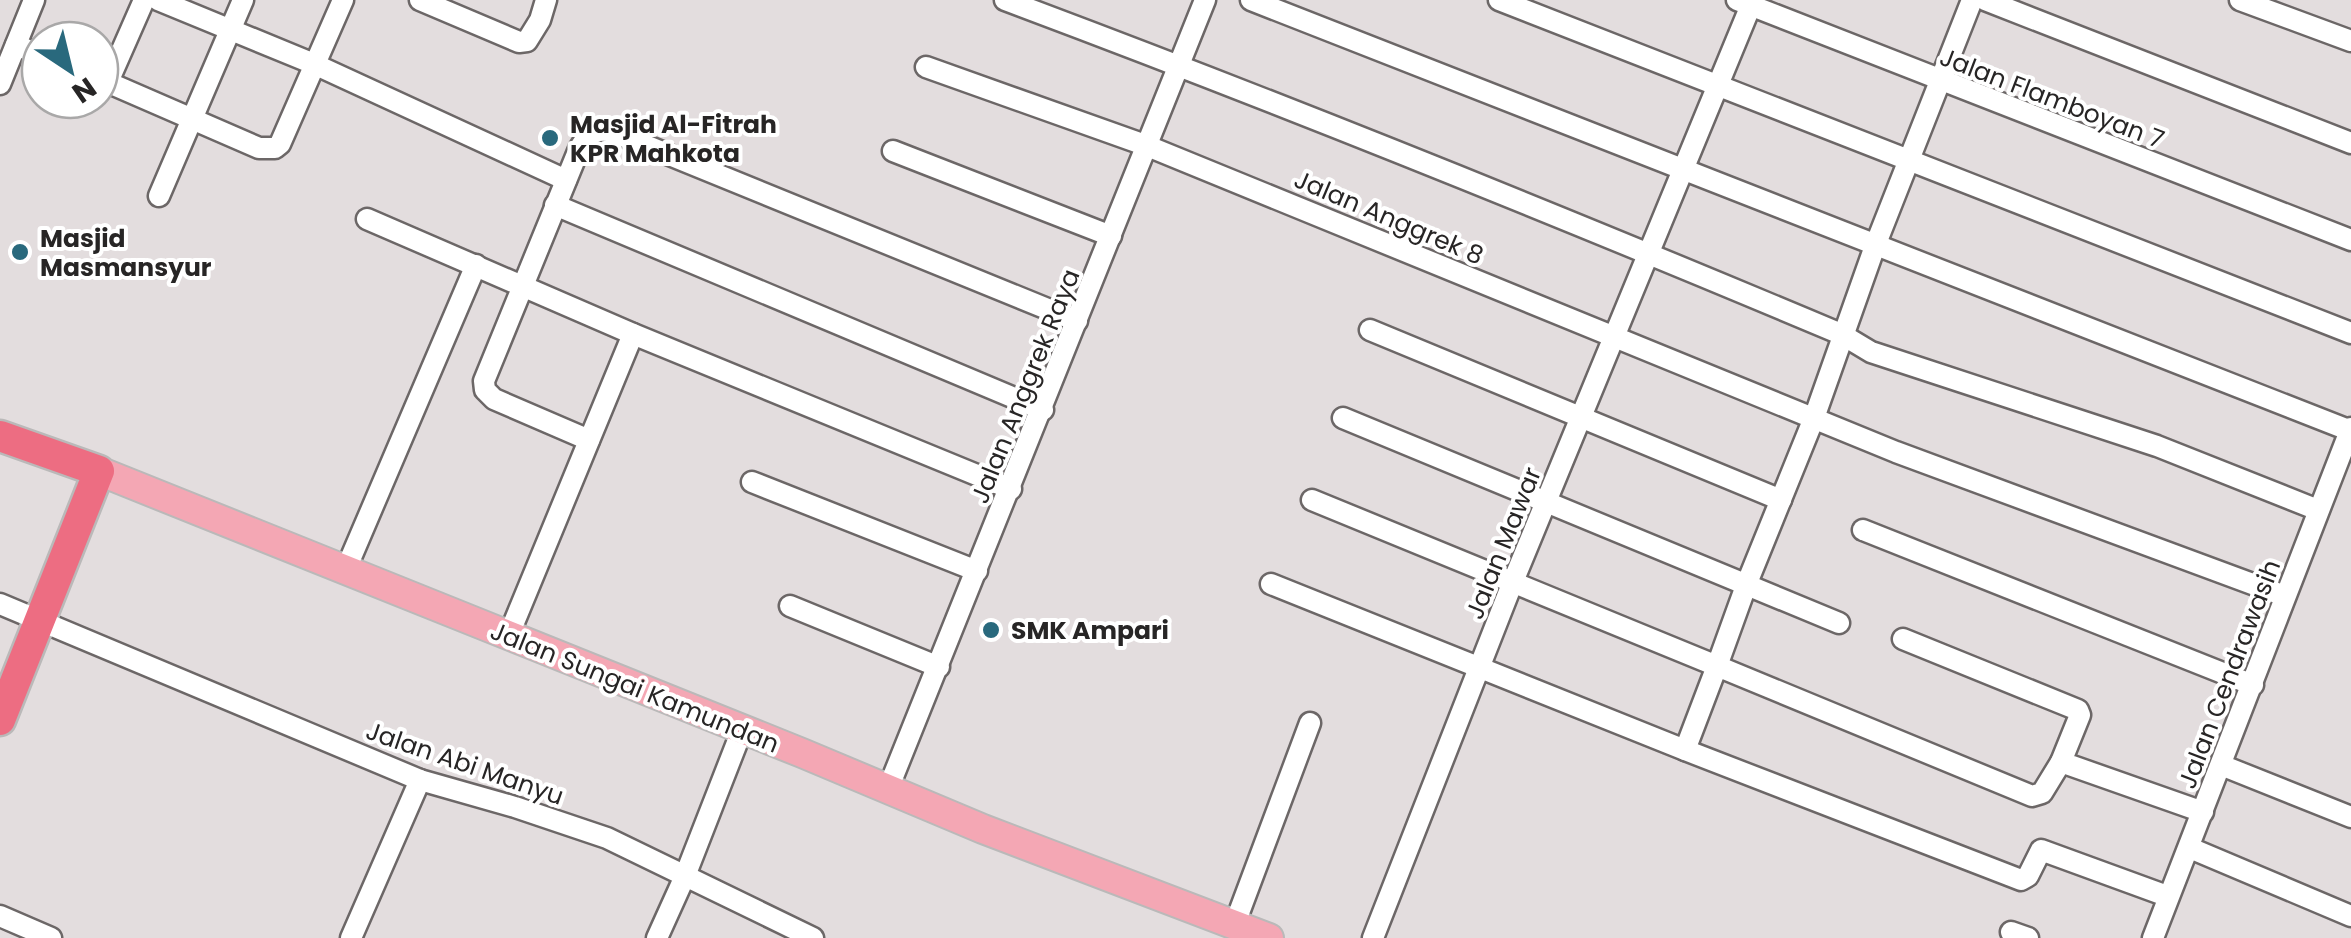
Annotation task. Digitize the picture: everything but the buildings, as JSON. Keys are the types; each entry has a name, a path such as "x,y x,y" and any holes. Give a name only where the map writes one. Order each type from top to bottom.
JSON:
{"highway":[{"name":"Jalan Sungai Kamundan","path":"0,436 100,472"},
{"path":"0,720 100,472"}],"main road":[{"name":"Jalan Sungai Kamundan","path":"100,472 983,829 1269,938"}],"street":[{"path":"0,84 34,0"},
{"path":"120,49 144,0"},
{"path":"158,0 314,64 566,180"},
{"path":"159,196 243,0"},
{"path":"120,88 259,148 275,148 343,0"},
{"path":"420,0 444,5 518,42 527,41 534,32 546,0"},
{"path":"1005,0 1648,253 1842,334 1891,360 2157,446 2318,510"},
{"name":"Jalan Anggrek Raya","path":"888,789 1205,0"},
{"path":"1252,0 2351,430"},
{"path":"1499,0 2351,333"},
{"path":"1685,750 1972,0"},
{"path":"1985,0 2351,143"},
{"path":"2240,0 2351,41"},
{"name":"Jalan Mawar","path":"1372,938 1512,584 1718,87 1744,3"},
{"name":"Jalan Flamboyan 7","path":"1744,3 2351,240"},
{"path":"16,44 20,46"},
{"name":"Jalan Anggrek 8","path":"926,66 1145,144 1896,452 2285,596"},
{"path":"589,440 494,399 485,390 484,380 566,180 588,135 600,129 1077,320"},
{"path":"893,151 1110,236"},
{"path":"555,205 1043,410"},
{"path":"367,218 633,334 1011,489"},
{"path":"346,569 476,264"},
{"path":"1370,330 1780,500"},
{"path":"508,636 633,334"},
{"path":"1343,418 1838,623"},
{"name":"Jalan Cendrawasih","path":"2158,936 2167,896 2190,848 2351,430"},
{"path":"752,482 977,571"},
{"path":"1312,500 2032,796 2042,794 2061,762 2080,715 2078,711 1903,639"},
{"path":"1862,530 2253,685"},
{"path":"1271,584 2021,880 2028,876 2041,850 2167,896"},
{"name":"Jalan Abi Manyu","path":"0,604 420,780 607,838 813,938"},
{"path":"790,606 939,667"},
{"path":"1234,926 1310,724"},
{"path":"657,938 686,876 742,730"},
{"path":"2061,762 2203,812"},
{"path":"2221,765 2351,818"},
{"path":"352,938 420,780"},
{"path":"2190,848 2351,916"},
{"path":"0,916 51,938"}],"place":[{"name":"Masjid Al-Fitrah KPR Mahkota","path":"550,138"},
{"name":"Masjid Masmansyur","path":"20,252"},
{"name":"SMK Ampari","path":"991,630"}]}
